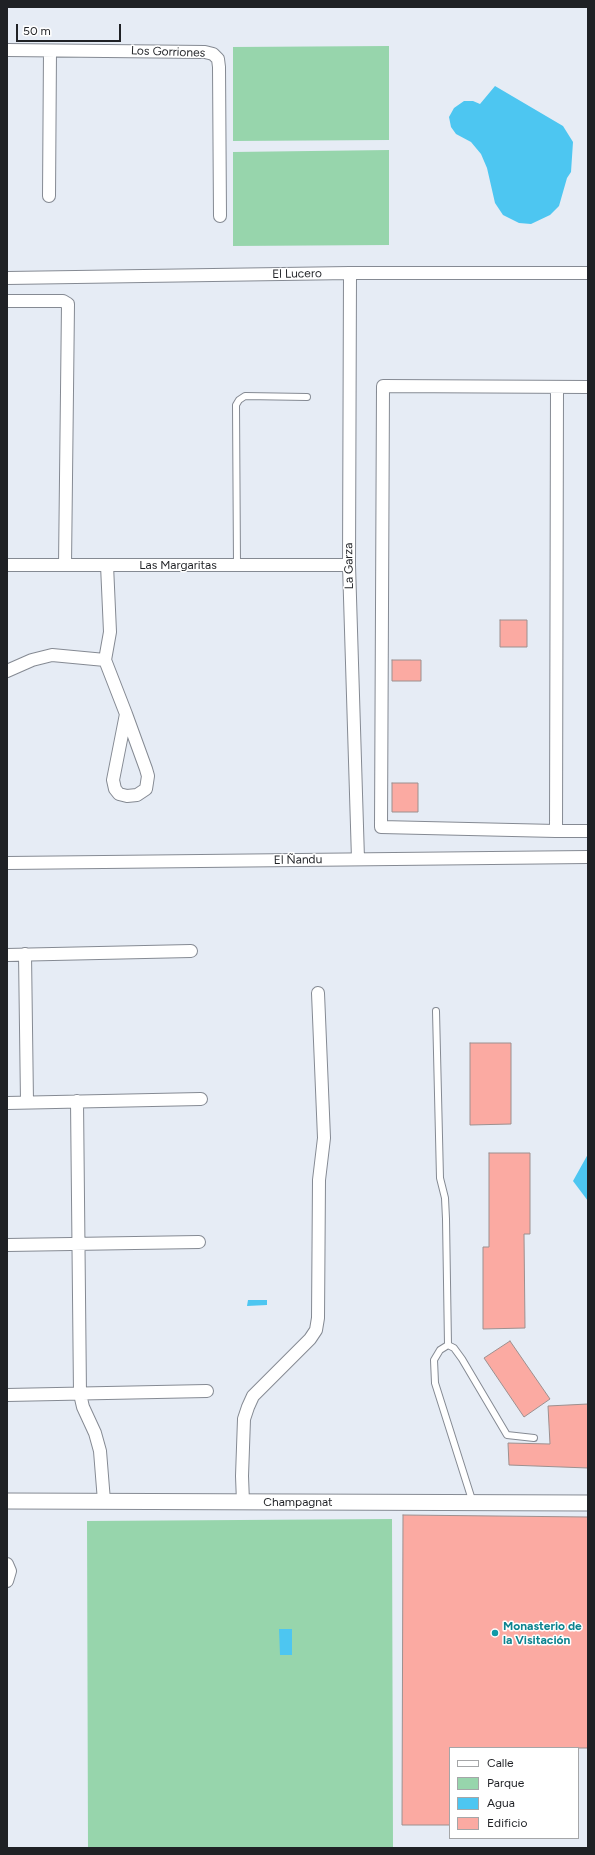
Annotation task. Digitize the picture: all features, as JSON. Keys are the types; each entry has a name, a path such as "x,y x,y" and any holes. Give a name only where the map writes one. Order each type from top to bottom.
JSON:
{"street":[{"name":"Los Gorriones","path":"7,50 205,52 213,54 218,59 220,216"},
{"path":"49,196 50,51"},
{"name":"El Lucero","path":"7,278 350,273 588,273"},
{"name":"La Garza","path":"350,273 349,565 358,859"},
{"path":"7,301 63,301 68,304 65,565"},
{"path":"588,387 384,386 381,827 556,831 588,830"},
{"path":"556,831 558,387"},
{"name":"Las Margaritas","path":"7,565 349,565"},
{"path":"107,565 110,632 105,660 126,714 148,776 146,789 137,795 127,796 119,794 115,789 113,780 126,714"},
{"path":"7,671 32,660 52,655 105,660"},
{"name":"El Ñandu","path":"7,863 588,856"},
{"path":"7,954 192,951"},
{"path":"25,954 27,1102"},
{"path":"243,1502 242,1476 244,1419 248,1407 253,1396 310,1339 316,1330 318,1318 318,1180 324,1138 318,993"},
{"path":"7,1103 201,1099"},
{"path":"77,1101 80,1394 83,1407 95,1433 100,1451 104,1501"},
{"path":"7,1245 199,1242"},
{"path":"7,1395 207,1391"},
{"name":"Champagnat","path":"7,1501 588,1503"},
{"path":"7,1564 10,1575 7,1581"}],"lane":[{"path":"237,565 236,405 239,400 245,396 307,397"},
{"path":"436,1011 440,1178 445,1198 446,1212 448,1345"},
{"path":"448,1345 454,1348 462,1359 507,1435 534,1438"},
{"path":"448,1345 440,1350 434,1360 435,1383 473,1503"}],"green space":[{"path":"389,46 389,140 233,141 233,47"},
{"path":"389,150 389,245 233,246 233,152"},
{"path":"392,1519 393,1848 88,1848 87,1521"}],"water":[{"path":"495,86 563,126 573,142 571,172 567,178 559,206 550,215 531,224 519,223 503,215 495,203 487,168 481,154 471,142 456,134 451,127 449,117 454,108 464,101 473,101 480,104"},
{"path":"588,1154 588,1201 573,1181"},
{"path":"248,1300 267,1300 267,1305 247,1306"},
{"path":"279,1629 292,1629 292,1655 280,1655"}],"building":[{"path":"500,620 527,620 527,647 500,647"},
{"path":"392,660 421,660 421,681 392,681"},
{"path":"392,783 418,783 418,812 392,812"},
{"path":"470,1043 511,1043 511,1124 470,1125"},
{"path":"489,1153 530,1153 530,1234 524,1234 525,1328 483,1329 483,1247 489,1247"},
{"path":"510,1341 550,1399 524,1417 484,1358"},
{"path":"588,1404 588,1468 509,1465 508,1443 550,1444 548,1406"},
{"name":"Monasterio de la Visitación","path":"403,1515 588,1517 588,1748 449,1747 449,1825 402,1825"}],"place":[{"name":"Monasterio de la Visitación","path":"495,1633"}]}
